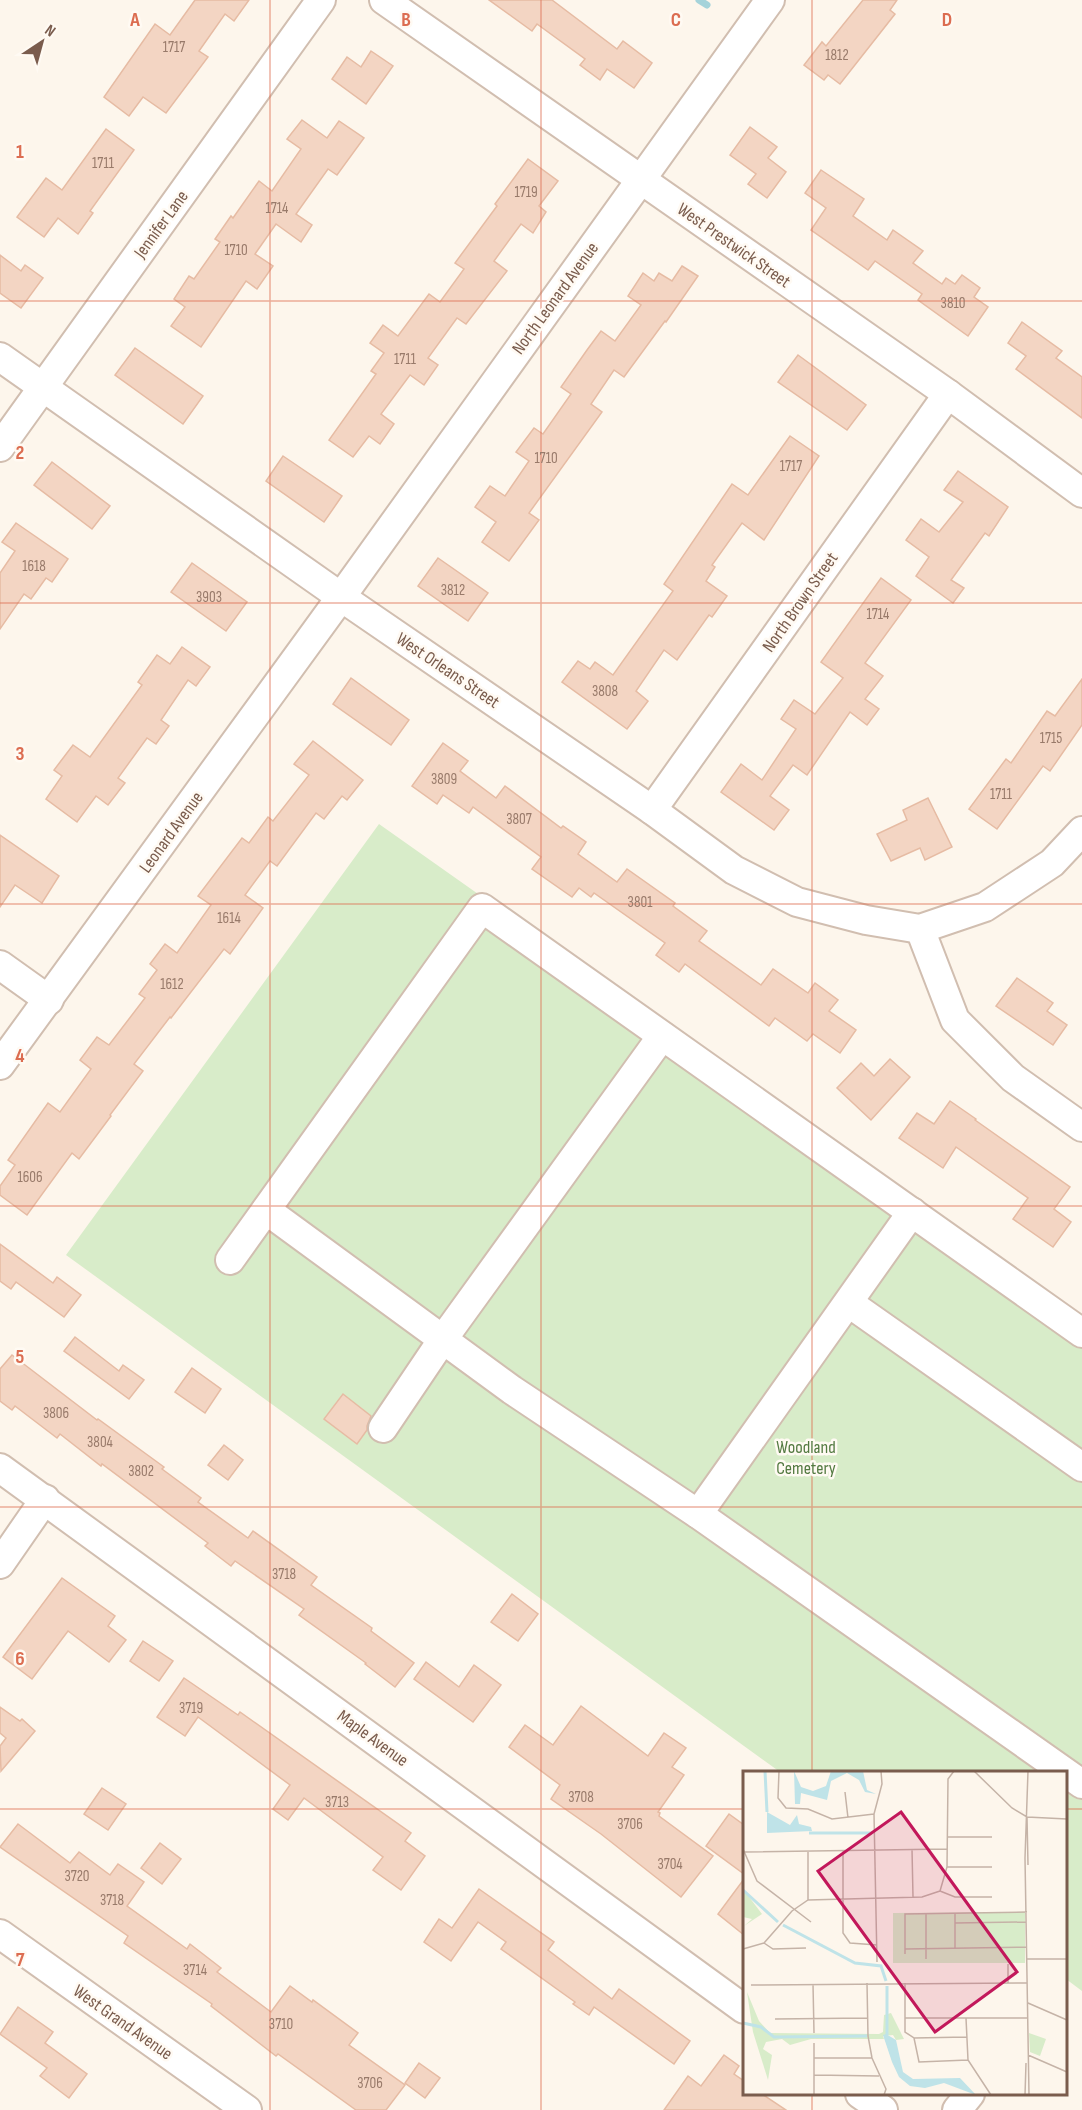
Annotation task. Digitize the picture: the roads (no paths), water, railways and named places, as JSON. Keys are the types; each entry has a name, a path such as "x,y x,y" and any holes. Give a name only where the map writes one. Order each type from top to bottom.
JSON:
{"street":[{"name":"Jennifer Lane","path":"0,447 321,0"},
{"name":"West Prestwick Street","path":"384,0 948,394 1082,493"},
{"name":"North Leonard Avenue","path":"341,597 770,0"},
{"name":"West Orleans Street","path":"0,357 341,597 652,810 734,870 797,902 866,920 920,929"},
{"name":"North Brown Street","path":"652,810 948,394"},
{"name":"Leonard Avenue","path":"0,1065 341,597"},
{"path":"1082,831 1052,863 985,907 920,929 955,1020 1013,1078 1082,1127"},
{"path":"230,1260 482,908 1082,1332"},
{"path":"0,965 49,1000"},
{"path":"382,1428 443,1339 662,1036"},
{"path":"266,1210 512,1390 698,1514 1064,1771"},
{"path":"698,1514 912,1212"},
{"path":"849,1303 1082,1467"},
{"name":"Maple Avenue","path":"0,1468 743,2008"},
{"path":"0,1564 45,1499"},
{"path":"1067,1773 1082,1784"},
{"name":"West Grand Avenue","path":"0,1934 247,2110"},
{"path":"861,2095 883,2110"},
{"path":"957,2110 969,2095"}],"waterway":[{"path":"699,0 707,5"}],"park label":[{"name":"Woodland Cemetery","path":"806,1457"}]}
